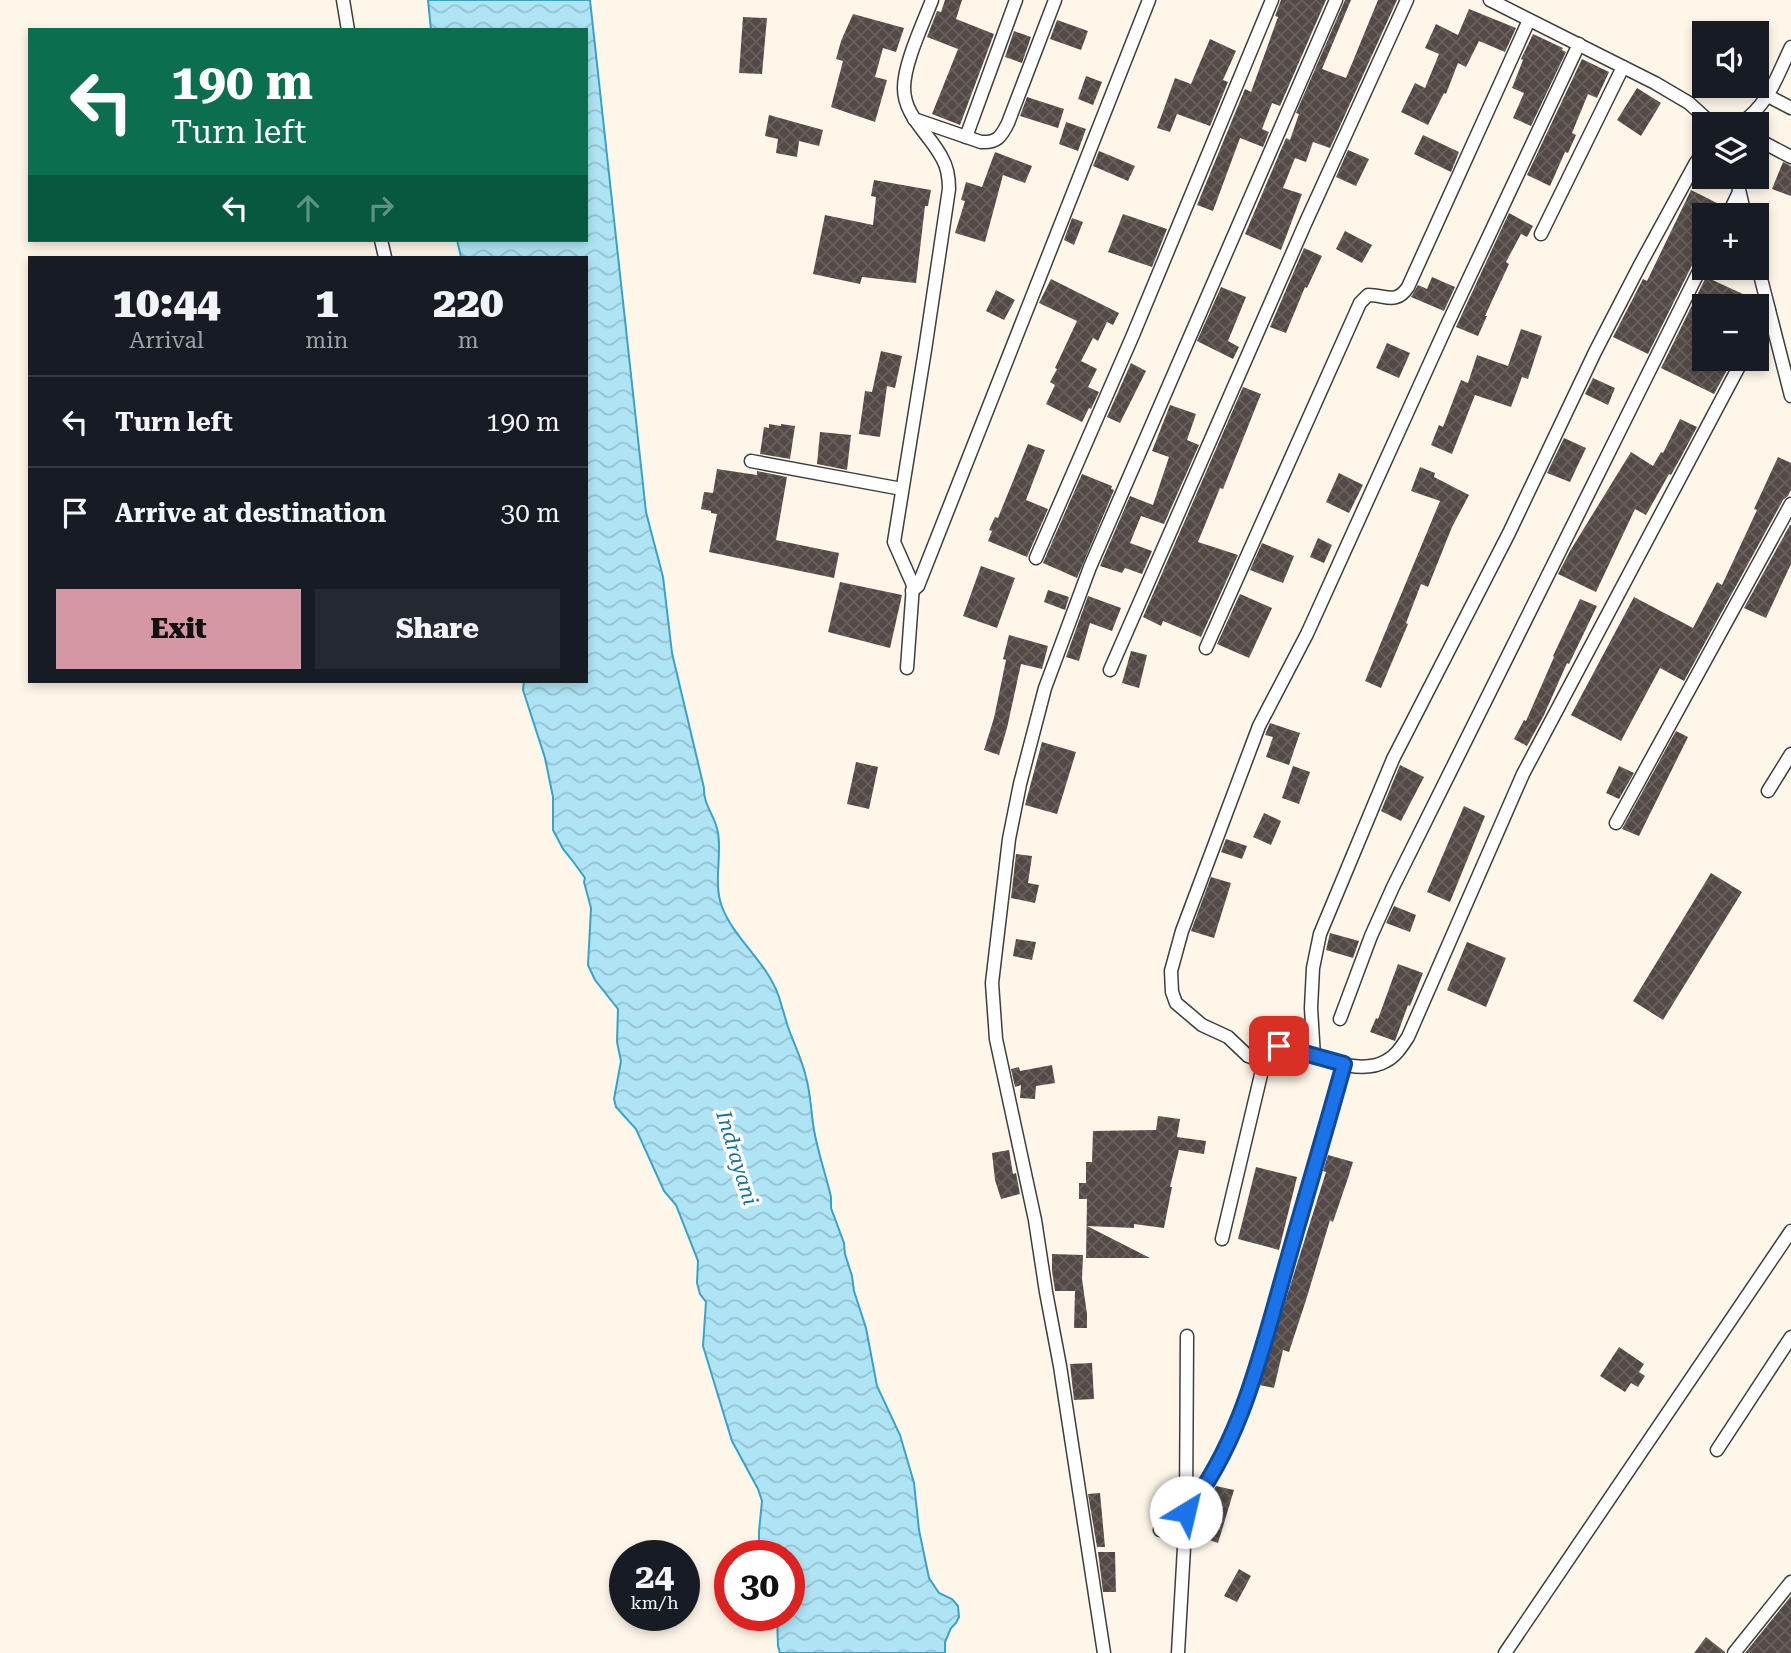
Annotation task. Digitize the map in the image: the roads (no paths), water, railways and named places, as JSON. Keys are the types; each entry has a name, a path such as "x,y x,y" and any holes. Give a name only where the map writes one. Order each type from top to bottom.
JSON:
{"street":[{"path":"343,0 348,28"},
{"path":"907,668 913,585 894,542 925,350 949,176 944,160 914,119 906,103 904,86 909,63 932,0"},
{"path":"966,137 1016,0"},
{"path":"914,119 981,142 990,142 1003,134 1055,0"},
{"path":"912,591 918,586 1149,0"},
{"path":"1036,558 1133,335 1272,0"},
{"path":"1104,1653 1035,1220 996,1040 992,983 1009,839 1045,688 1090,567 1336,0"},
{"path":"1110,670 1299,236 1408,0"},
{"path":"1490,0 1623,67 1689,103 1699,112"},
{"path":"1206,649 1360,303 1368,295 1392,299 1402,296 1408,287 1530,20"},
{"path":"1264,1062 1248,1056 1232,1040 1202,1025 1176,1003 1172,992 1171,971 1182,931 1259,726 1307,634 1578,44"},
{"path":"1769,94 1791,47"},
{"path":"1541,234 1623,67"},
{"path":"1769,97 1791,108"},
{"path":"1755,112 1767,98"},
{"path":"1769,145 1791,157"},
{"path":"1314,1056 1311,1009 1313,968 1320,934 1393,759 1508,533 1595,352 1692,171"},
{"path":"1738,189 1742,203"},
{"path":"1734,203 1739,192"},
{"path":"1340,1018 1393,887 1694,280"},
{"path":"1769,311 1791,396"},
{"path":"1222,1239 1267,1054 1279,1046 1344,1064 1374,1066 1387,1061 1408,1037 1523,774 1737,371"},
{"path":"751,461 902,489"},
{"path":"1616,822 1791,504"},
{"path":"1768,791 1791,754"},
{"path":"1160,1530 1174,1523 1198,1497 1215,1470 1242,1410 1344,1064"},
{"path":"1504,1653 1791,1231"},
{"path":"1178,1653 1186,1512 1187,1336"},
{"path":"1717,1450 1791,1337"},
{"path":"1734,1653 1791,1582"}],"water":[{"name":"Indrayani","path":"428,0 590,0 646,512 663,577 672,653 705,800 718,833 719,898 735,930 774,984 804,1071 816,1139 831,1197 831,1208 844,1243 854,1291 866,1328 877,1386 900,1435 914,1483 919,1530 929,1578 939,1593 952,1599 958,1606 959,1617 945,1642 945,1653 780,1653 778,1631 805,1631 805,1540 759,1540 762,1501 732,1441 703,1346 706,1302 697,1283 698,1261 676,1205 664,1191 636,1129 616,1107 614,1099 621,1061 617,1042 618,1009 595,980 588,965 591,908 585,878 563,849 553,830 553,797 545,758 523,690 524,683 588,683 588,256 461,256 457,242 588,242 588,28 431,28"}]}
